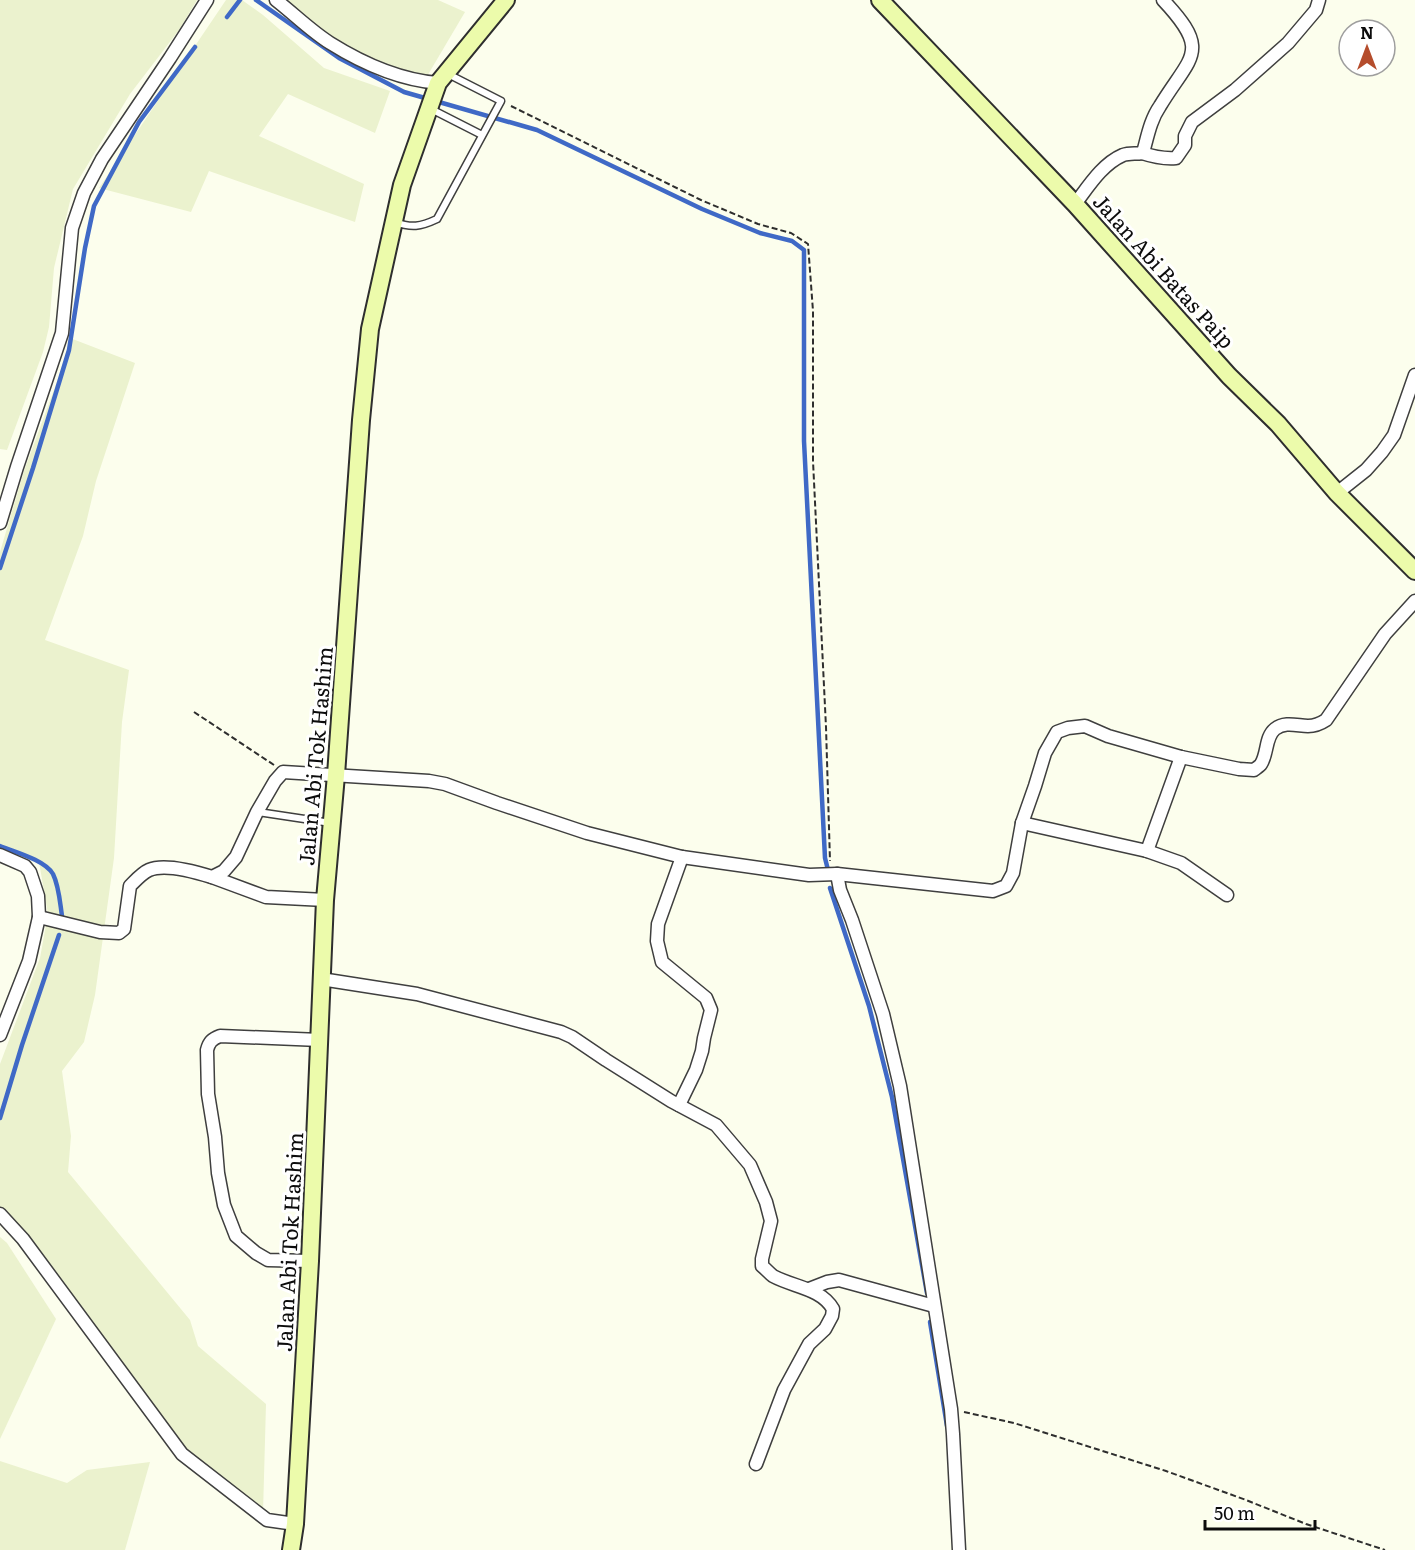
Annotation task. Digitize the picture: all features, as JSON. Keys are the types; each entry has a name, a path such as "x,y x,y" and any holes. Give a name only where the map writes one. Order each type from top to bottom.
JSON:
{"main road":[{"name":"Jalan Abi Tok Hashim","path":"291,1550 295,1524 310,1261 325,900 336,775 360,420 370,329 402,185 429,108 442,78 506,0"},
{"name":"Jalan Abi Batas Paip","path":"880,0 1075,204 1229,376 1278,424 1337,493 1415,571"}],"street":[{"path":"0,523 62,333 72,228 84,193 102,159 207,0"},
{"path":"276,0 329,43 382,70 426,82 442,78"},
{"path":"1142,153 1151,123 1159,107 1191,61 1191,38 1185,26 1162,0"},
{"path":"1075,204 1100,172 1123,155 1142,153 1157,158 1176,158 1185,145 1185,136 1191,122 1243,82 1288,43 1316,10 1319,0"},
{"path":"1337,493 1366,470 1394,435 1414,382"},
{"path":"212,877 224,871 236,857 257,812 275,781 284,772 429,781 445,784 587,833 682,857 809,875 837,874 993,891 1006,886 1012,873 1022,823 1045,753 1057,732 1084,726 1108,736 1181,757 1239,770 1254,770 1261,764 1266,746 1275,729 1294,724 1318,725 1326,720 1385,634 1415,601"},
{"path":"1147,851 1181,757"},
{"path":"1022,823 1147,851 1181,863 1227,895"},
{"path":"0,855 26,866 30,872 38,896 39,917 29,961 0,1035"},
{"path":"679,1105 696,1070 711,1010 706,998 662,962 657,941 658,924 682,857"},
{"path":"39,917 100,932 119,933 124,929 130,886 150,870 167,868 191,870 266,897 325,900"},
{"path":"837,874 840,890 883,1014 900,1086 951,1409 959,1550"},
{"path":"321,979 417,994 561,1032 679,1105 716,1125 750,1165 766,1202 771,1221 762,1266 771,1275 809,1289 829,1302 833,1309 825,1329 809,1344 784,1390 756,1464"},
{"path":"310,1261 268,1260 236,1236 224,1205 218,1173 208,1094 207,1050 213,1038 220,1036 320,1040"},
{"path":"0,1214 23,1239 182,1454 267,1520 295,1524"},
{"path":"809,1289 839,1280 934,1306"}],"lane":[{"path":"393,222 421,226 437,219 501,101 442,78"},
{"path":"429,108 483,135"},
{"path":"257,812 332,823"}],"path":[{"path":"501,101 701,200 758,224 791,232 808,244 813,311 813,461 830,860 837,874"},
{"path":"194,712 284,772"},
{"path":"951,1409 1014,1422 1166,1471 1306,1524 1385,1550"}],"green space":[{"path":"0,0 197,0 179,30 130,94 73,189 54,268 49,327 43,352 7,450 0,449"},
{"path":"226,0 242,0 263,15 324,68 390,91 375,133 288,94 259,136 364,184 355,222 209,171 191,212 99,188"},
{"path":"273,0 438,0 465,12 426,78 327,47"},
{"path":"70,338 135,363 96,481 83,536 45,640 129,670 122,722 114,858 95,995 84,1042 62,1071 71,1136 68,1172 190,1320 198,1346 266,1404 263,1513 181,1455 0,1216 0,1064 40,958 48,914 39,862 0,847 0,552 24,471 69,349"},
{"path":"0,1237 7,1243 56,1319 0,1439"},
{"path":"0,1461 67,1483 87,1470 150,1462 125,1550 0,1550"}],"waterway":[{"path":"227,17 240,0"},
{"path":"256,0 339,58 404,92 537,130 702,209 760,233 792,241 804,250 804,441 825,858 828,870"},
{"path":"0,568 69,350 94,206 139,122 195,47"},
{"path":"0,846 29,857 49,869 57,884 62,916"},
{"path":"830,888 869,1006 892,1097 927,1293"},
{"path":"0,1118 59,935"},
{"path":"930,1322 947,1426"}]}
